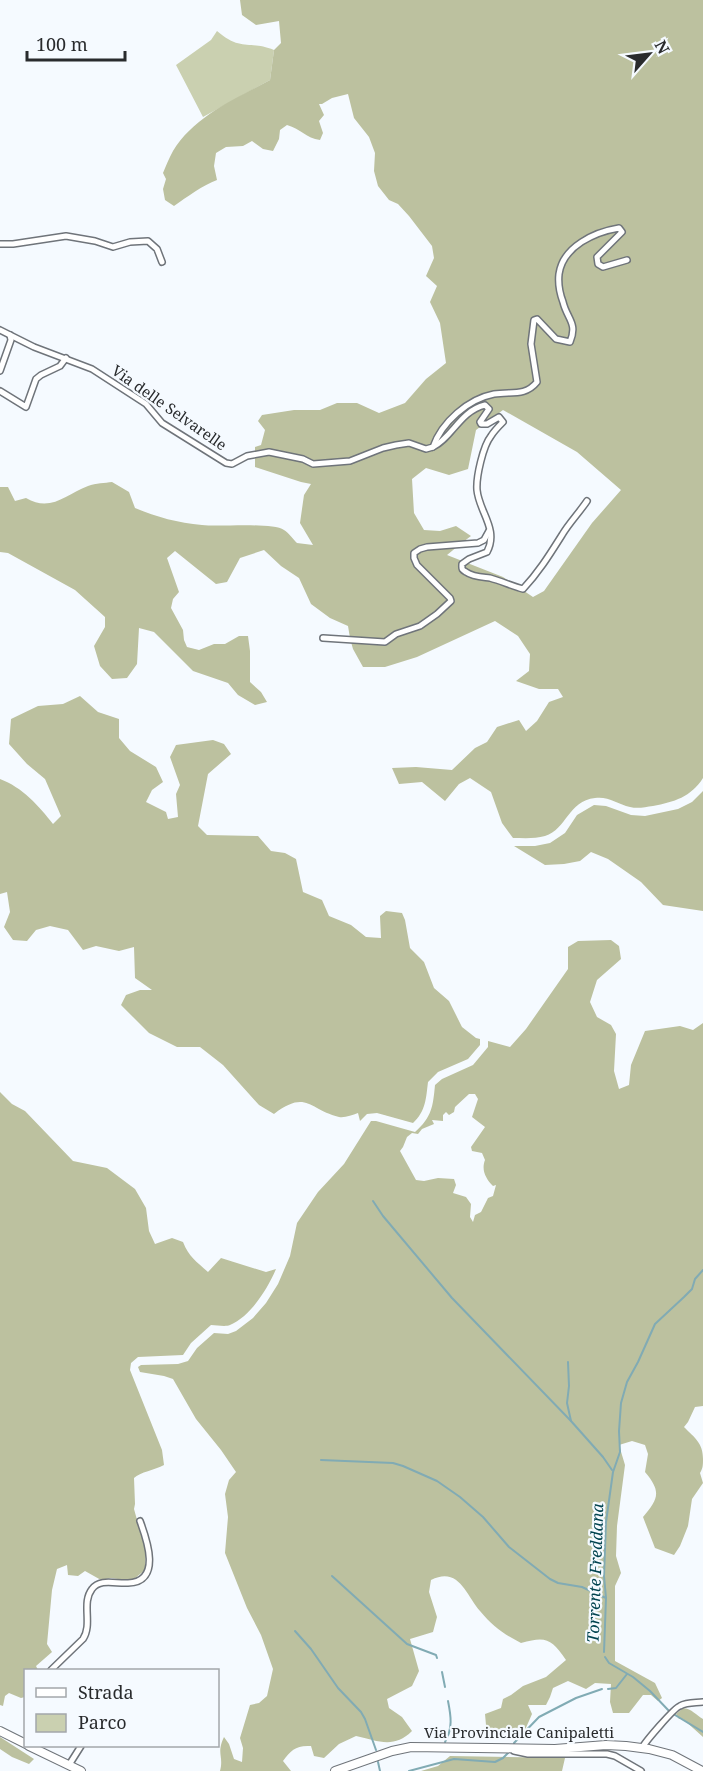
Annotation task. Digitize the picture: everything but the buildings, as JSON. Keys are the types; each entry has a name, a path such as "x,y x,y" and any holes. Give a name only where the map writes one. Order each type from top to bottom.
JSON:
{"main road":[{"path":"0,1731 24,1743"},
{"name":"Via Provinciale Canipaletti","path":"335,1771 392,1751 411,1748 569,1749 606,1745 642,1748 672,1755 702,1771"},
{"path":"31,1747 81,1771"}],"street":[{"path":"433,447 455,415 475,400 498,393 522,392 531,389 537,382 531,344 534,320 537,319 556,339 570,342 574,332 563,305 559,273 576,245 604,231 619,228 621,232 597,257 598,264 603,267 627,260"},
{"path":"0,244 66,236 113,247 130,242 148,241 155,246 162,262"},
{"name":"Via delle Selvarelle","path":"0,330 34,347 92,369 146,404 162,423 226,463 232,464 247,456 268,452 303,459 313,464 350,461 383,448 409,443 426,448 433,447"},
{"path":"0,371 11,340 10,335"},
{"path":"0,391 26,406 36,380 60,366 66,358"},
{"path":"433,447 462,418 481,406 485,405 489,409 481,419 481,424 487,424 499,417 503,420 490,436 479,472 477,490 492,536 487,552 462,564 464,572 471,575 493,579 523,589 536,575 586,501"},
{"path":"323,638 385,642 396,634 420,626 451,602 450,598 417,565 414,553 427,547 478,543 488,535 490,529"},
{"path":"53,1669 87,1634 88,1602 90,1592 95,1586 101,1583 128,1583 144,1577 150,1560 140,1521"},
{"path":"642,1748 672,1712 686,1703 703,1702"},
{"path":"69,1765 80,1747"},
{"path":"504,1748 528,1754 607,1754 641,1771"}],"green space":[{"path":"240,0 703,0 703,778 693,790 681,798 639,808 604,798 586,800 573,809 558,828 545,836 513,838 502,823 491,792 470,778 459,784 445,801 422,782 399,784 392,768 452,770 475,748 487,742 497,727 519,720 526,731 537,721 549,702 563,697 558,689 539,689 516,681 529,671 530,654 518,636 495,621 417,657 385,667 363,667 351,642 385,643 438,616 452,604 453,601 425,573 416,554 428,549 458,546 447,555 503,577 533,597 544,591 592,523 621,490 577,452 503,410 476,430 468,469 449,475 426,468 412,479 414,513 424,530 440,531 456,526 471,536 463,542 427,545 412,552 415,566 449,601 419,624 384,640 350,638 348,626 330,618 311,604 299,578 281,566 264,550 240,558 227,582 216,584 175,551 167,558 179,592 173,599 171,608 183,630 187,647 199,650 214,644 225,644 239,636 248,636 250,682 261,692 267,702 255,705 238,695 228,683 193,671 154,632 139,628 137,664 127,678 112,679 100,666 94,646 105,627 105,617 75,590 8,553 0,552 0,487 8,487 15,501 26,498 43,504 58,501 91,485 112,482 129,492 135,508 160,517 202,525 269,526 286,531 297,543 313,545 300,523 304,495 311,484 255,467 255,447 261,445 265,430 258,421 262,415 294,410 320,410 337,403 357,403 379,413 405,403 426,379 446,363 440,323 430,302 437,286 426,276 434,258 432,246 409,216 398,204 389,200 378,186 374,171 375,153 369,137 354,118 348,94 319,104 324,115 319,121 323,133 320,140 287,125 280,130 279,139 273,151 263,149 252,141 243,146 226,147 216,153 214,166 217,180 174,206 165,200 163,189 166,179 163,173 173,151 182,139 204,118 270,80 274,50 281,43 279,21 256,25 242,15"},
{"path":"217,31 239,44 274,50 270,80 203,117 176,65 211,40"},
{"path":"80,696 98,712 119,719 119,738 130,751 156,767 163,782 152,790 146,802 166,812 168,819 178,817 176,794 180,785 170,757 176,745 213,740 224,744 231,754 208,774 198,826 207,835 258,836 271,851 285,853 296,859 303,892 322,900 329,916 351,925 366,937 381,938 380,916 386,911 402,913 410,948 424,962 434,988 449,1001 462,1027 480,1039 480,1045 468,1059 438,1072 428,1082 423,1109 413,1123 377,1113 367,1114 360,1121 358,1113 339,1117 301,1102 285,1107 274,1114 259,1105 223,1065 200,1047 177,1047 149,1033 121,1005 126,995 140,990 152,990 135,978 134,947 119,951 96,946 83,950 68,930 50,926 36,930 27,941 13,940 4,927 10,912 7,892 0,894 0,779 23,792 53,824 61,816 45,779 9,744 11,719 38,706 63,704"},
{"path":"703,791 703,911 663,905 641,882 608,859 591,852 580,861 545,865 514,846 550,843 565,833 577,815 594,805 606,806 631,815 645,816 678,809 692,802"},
{"path":"611,940 619,946 621,959 597,980 590,1002 597,1017 611,1025 616,1034 614,1071 619,1089 629,1085 631,1065 645,1031 680,1026 693,1030 703,1023 703,1406 695,1407 684,1427 698,1441 702,1449 703,1465 700,1473 703,1483 692,1499 688,1526 674,1555 655,1548 643,1517 656,1495 654,1485 645,1472 648,1454 645,1445 632,1441 619,1445 625,1465 617,1526 616,1556 621,1573 615,1586 615,1661 655,1683 662,1698 658,1701 651,1695 643,1695 629,1713 613,1713 610,1702 611,1684 595,1683 586,1689 568,1681 553,1688 546,1705 528,1705 532,1714 525,1730 507,1736 487,1736 485,1714 501,1708 503,1699 523,1686 546,1677 566,1660 548,1641 537,1640 521,1643 504,1633 485,1617 461,1584 455,1579 441,1577 431,1580 429,1592 437,1617 433,1632 410,1639 419,1671 412,1686 387,1699 389,1708 402,1717 412,1731 405,1737 392,1742 356,1736 339,1744 324,1758 314,1756 311,1746 298,1747 291,1751 283,1761 291,1771 220,1771 220,1751 224,1737 234,1759 242,1762 243,1748 240,1738 250,1705 259,1703 267,1696 273,1669 261,1635 247,1608 225,1553 228,1517 225,1494 229,1480 236,1472 196,1419 173,1379 140,1372 138,1367 188,1361 197,1348 214,1333 228,1334 236,1331 253,1318 278,1284 290,1256 297,1223 318,1192 344,1164 371,1121 415,1132 431,1111 435,1085 442,1079 473,1065 488,1047 488,1041 510,1047 526,1029 568,969 568,947 578,941","holes":["469,1094 475,1094 478,1099 472,1117 485,1127 471,1147 472,1151 482,1153 485,1160 485,1174 493,1186 496,1185 493,1196 488,1198 481,1212 475,1215 473,1222 470,1217 471,1204 466,1197 453,1193 456,1185 454,1179 416,1180 400,1151 407,1137 412,1133 418,1134 422,1129 434,1124 432,1120 443,1121 443,1115 446,1112 449,1115 454,1112 455,1107"]},
{"path":"0,1092 12,1104 25,1111 73,1161 107,1168 135,1189 146,1208 149,1231 155,1244 172,1238 183,1242 190,1255 208,1272 221,1258 266,1272 276,1269 258,1301 238,1321 228,1326 211,1325 191,1343 183,1355 138,1357 131,1363 130,1370 162,1450 164,1465 134,1478 134,1509 146,1552 145,1570 134,1579 101,1580 85,1571 78,1576 68,1575 67,1565 57,1569 52,1590 47,1644 52,1652 36,1666 38,1669 24,1669 24,1697 9,1693 5,1696 3,1706 0,1705"},
{"path":"683,1708 703,1719 703,1737 683,1719 679,1719 676,1714"},
{"path":"0,1737 34,1759 29,1764 12,1757 0,1749"},
{"path":"450,1756 565,1758 562,1771 421,1771 438,1766"}],"waterway":[{"path":"373,1201 452,1298 571,1421 612,1470"},
{"name":"Torrente Freddana","path":"604,1652 606,1522 613,1472 620,1452 621,1403 627,1382 655,1324 692,1289 695,1279 703,1270"},
{"path":"568,1362 567,1403 571,1421"},
{"path":"321,1460 393,1463 437,1481 460,1497 483,1517 509,1547 550,1579 558,1583 582,1587 606,1598"},
{"path":"332,1576 407,1644 436,1655 437,1658"},
{"path":"295,1631 311,1649 338,1688 361,1712 376,1750"},
{"name":"Torrente Freddana","path":"605,1657 609,1663 633,1677 650,1691 670,1712 703,1732"},
{"path":"442,1672 445,1687"},
{"path":"608,1689 616,1688 627,1674"},
{"path":"514,1743 539,1717 576,1698 602,1689"},
{"path":"445,1742 451,1722 448,1701"},
{"path":"409,1771 454,1759 495,1762 509,1752"},
{"path":"378,1762 380,1771"}]}
